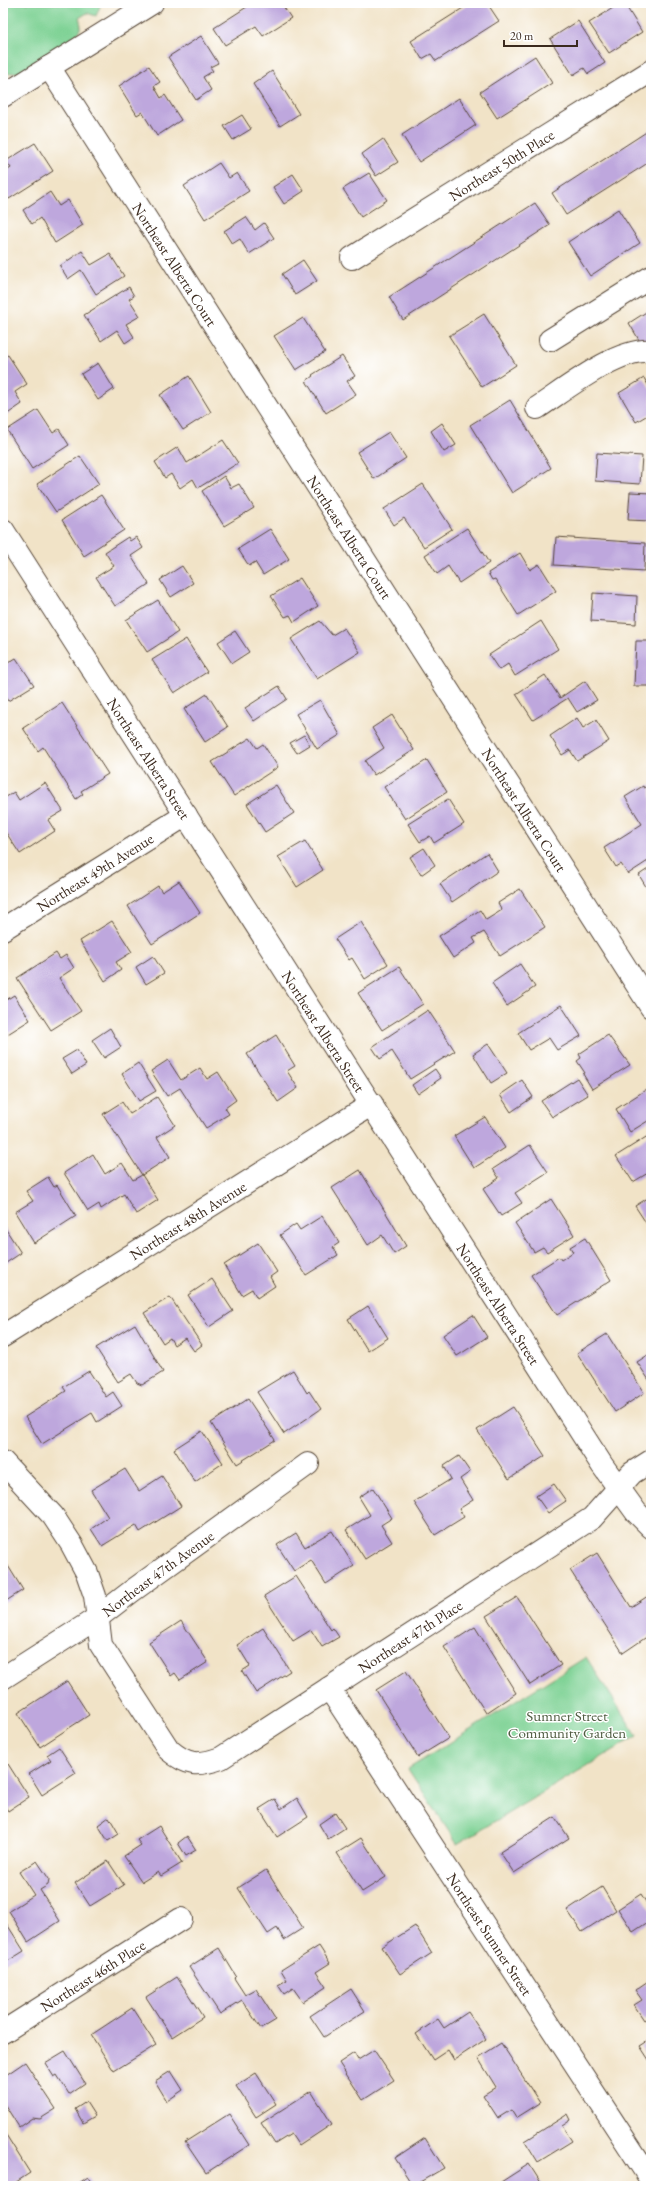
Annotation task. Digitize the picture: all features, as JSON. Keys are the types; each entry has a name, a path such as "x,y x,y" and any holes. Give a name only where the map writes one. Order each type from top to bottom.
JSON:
{"street":[{"path":"3,96 152,3"},
{"name":"Northeast Alberta Court","path":"49,67 651,1007"},
{"name":"Northeast 50th Place","path":"352,258 651,71"},
{"path":"550,340 651,277"},
{"path":"537,408 609,361 638,351 651,351"},
{"name":"Northeast Alberta Street","path":"3,530 618,1489 651,1527"},
{"name":"Northeast 49th Avenue","path":"3,929 186,815"},
{"name":"Northeast 48th Avenue","path":"3,1336 372,1104"},
{"path":"618,1489 632,1473 651,1461"},
{"path":"3,1462 53,1516 72,1545 87,1573 95,1596 97,1618"},
{"name":"Northeast 47th Avenue","path":"3,1678 97,1618 308,1464"},
{"name":"Northeast 47th Place","path":"97,1618 101,1645 169,1750 180,1760 205,1764 221,1758 592,1518 618,1489"},
{"name":"Northeast Sumner Street","path":"329,1688 651,2180"},
{"name":"Northeast 46th Place","path":"3,2032 181,1919"}],"green space":[{"path":"3,3 101,4 96,16 87,13 79,18 81,24 80,30 72,39 20,72 3,74"},
{"name":"Sumner Street Community Garden","path":"586,1657 637,1736 457,1844 408,1769"}],"building":[{"path":"253,3 281,3 291,18 263,36 256,26 225,45 214,28"},
{"path":"471,3 487,3 499,21 436,61 431,54 422,59 411,41"},
{"path":"621,3 624,3 642,32 609,53 589,23"},
{"path":"578,21 605,63 588,74 584,68 573,75 550,39"},
{"path":"201,36 218,63 210,67 213,71 203,77 211,90 196,100 168,57"},
{"path":"535,56 552,83 497,118 480,92"},
{"path":"149,66 160,82 154,86 161,98 165,95 181,120 157,136 142,112 137,115 119,86"},
{"path":"272,71 299,114 280,126 253,84"},
{"path":"459,98 476,125 419,162 402,135"},
{"path":"242,115 251,129 233,140 224,126"},
{"path":"651,129 651,161 566,215 552,193"},
{"path":"383,139 398,162 376,176 362,154"},
{"path":"35,143 53,171 9,199 3,191 3,173 11,168 6,161"},
{"path":"219,163 229,178 237,173 249,191 205,219 184,186"},
{"path":"369,173 387,200 361,217 343,189"},
{"path":"293,174 304,191 284,204 273,187"},
{"path":"50,192 59,206 68,200 83,225 55,243 40,218 32,224 23,210"},
{"path":"535,203 550,225 403,320 389,297"},
{"path":"618,209 640,243 590,276 568,242"},
{"path":"246,217 255,230 264,223 274,238 249,254 240,239 232,244 224,231"},
{"path":"82,251 91,265 110,254 124,276 96,294 81,270 68,279 60,266"},
{"path":"303,260 317,281 295,295 282,274"},
{"path":"129,287 134,296 129,299 140,316 126,324 134,337 125,343 117,330 101,341 84,315"},
{"path":"651,309 651,339 642,345 629,323"},
{"path":"484,314 516,365 482,387 449,336"},
{"path":"303,318 325,352 296,370 274,336"},
{"path":"8,355 27,384 15,392 22,404 3,417 3,358"},
{"path":"342,356 355,376 347,381 356,394 326,413 306,381 313,376 312,375"},
{"path":"98,363 114,389 98,400 81,374"},
{"path":"189,376 211,412 183,430 160,395"},
{"path":"644,378 651,390 651,413 636,422 619,393"},
{"path":"510,400 551,468 512,493 470,425"},
{"path":"38,410 53,433 59,429 69,445 32,469 7,430"},
{"path":"442,423 456,445 444,452 431,431"},
{"path":"389,432 406,458 374,479 357,452"},
{"path":"223,440 238,463 198,488 193,479 180,488 171,474 165,478 155,462 178,447 187,463"},
{"path":"597,453 642,456 640,484 595,481"},
{"path":"80,456 99,484 56,512 37,484"},
{"path":"224,476 231,488 239,484 254,508 224,526 202,491"},
{"path":"423,484 452,529 424,547 404,518 394,525 384,509"},
{"path":"630,492 651,493 651,521 628,520"},
{"path":"101,495 124,530 84,556 62,520"},
{"path":"467,528 489,563 459,583 448,566 437,574 425,555"},
{"path":"270,529 289,559 263,575 255,562 249,566 238,549"},
{"path":"128,537 130,541 136,537 143,548 131,556 149,584 115,606 96,577 114,566 105,552"},
{"path":"556,537 645,543 644,571 554,565"},
{"path":"520,553 530,570 539,564 556,591 518,615 495,579 492,580 488,573"},
{"path":"182,566 193,583 171,597 160,580"},
{"path":"300,578 318,606 294,622 290,615 285,617 271,596"},
{"path":"593,593 637,596 636,624 591,621"},
{"path":"158,600 178,632 147,652 126,620"},
{"path":"320,621 332,635 344,628 360,652 317,679 291,639"},
{"path":"541,621 558,649 515,676 508,664 499,670 489,655"},
{"path":"235,631 249,652 232,663 218,642"},
{"path":"186,639 207,672 174,693 152,660"},
{"path":"636,641 651,641 651,686 634,686"},
{"path":"16,658 34,685 8,701 3,694 3,666"},
{"path":"545,675 560,698 585,681 597,700 577,712 568,698 533,720 516,694"},
{"path":"279,686 287,699 254,721 245,708"},
{"path":"207,694 228,727 205,742 184,709"},
{"path":"320,700 340,735 317,749 296,714"},
{"path":"62,703 108,774 81,791 83,794 76,799 43,747 38,751 23,728"},
{"path":"392,715 414,750 374,775 365,761 384,748 372,728"},
{"path":"577,718 583,728 596,720 609,741 577,761 570,750 562,755 550,736"},
{"path":"304,735 310,745 297,753 290,743"},
{"path":"250,738 257,748 263,744 278,767 234,796 212,762"},
{"path":"427,760 447,792 405,819 384,787"},
{"path":"45,783 63,811 48,820 55,831 20,854 3,828 3,799 14,792 19,800"},
{"path":"651,784 651,859 628,874 621,864 616,867 604,848 642,824 625,797 643,786 644,788"},
{"path":"276,785 294,813 265,832 247,804"},
{"path":"448,799 464,824 434,843 430,836 420,842 408,824"},
{"path":"305,841 323,870 297,887 278,857"},
{"path":"424,848 435,865 421,875 410,857"},
{"path":"487,853 498,871 452,902 440,884"},
{"path":"651,867 651,895 639,875"},
{"path":"179,881 200,913 152,944 128,906 158,886 162,892"},
{"path":"520,889 545,927 500,956 484,932 473,938 476,943 453,958 439,936 480,910 486,920 502,910 498,903"},
{"path":"112,921 132,952 116,962 121,970 105,981 80,941"},
{"path":"361,922 388,964 365,979 352,958 349,960 335,939"},
{"path":"56,953 60,959 66,955 74,968 59,978 81,1011 51,1030 17,978"},
{"path":"153,956 164,973 146,984 136,967"},
{"path":"520,964 535,987 507,1006 492,983"},
{"path":"399,967 423,1004 382,1030 358,993"},
{"path":"14,995 30,1020 3,1037 3,1002"},
{"path":"561,1005 581,1036 557,1050 549,1038 529,1050 518,1033"},
{"path":"428,1010 455,1051 410,1079 392,1051 380,1059 372,1047"},
{"path":"110,1028 121,1047 104,1058 92,1040"},
{"path":"276,1035 295,1066 287,1071 298,1088 278,1102 247,1054"},
{"path":"608,1035 630,1065 592,1089 583,1074 585,1073 577,1061 581,1058 579,1054"},
{"path":"488,1044 507,1073 491,1083 473,1054"},
{"path":"77,1050 86,1065 72,1074 62,1059"},
{"path":"168,1060 181,1080 200,1068 207,1079 218,1072 236,1100 225,1108 229,1114 206,1128 180,1088 167,1096 151,1071"},
{"path":"138,1063 156,1091 139,1101 122,1074"},
{"path":"435,1069 441,1078 418,1094 412,1085"},
{"path":"577,1078 588,1095 552,1117 541,1101"},
{"path":"522,1080 533,1097 511,1112 500,1095"},
{"path":"647,1089 651,1095 651,1119 630,1132 616,1109"},
{"path":"157,1097 175,1125 157,1137 170,1157 142,1175 103,1114 122,1102 130,1114"},
{"path":"485,1117 505,1148 474,1168 454,1136"},
{"path":"651,1134 651,1177 648,1173 633,1182 616,1156"},
{"path":"530,1145 548,1172 515,1193 522,1203 501,1216 483,1189 499,1178 493,1169"},
{"path":"93,1154 105,1174 122,1163 133,1180 142,1175 158,1200 136,1214 124,1194 101,1209 99,1204 88,1211 64,1173"},
{"path":"360,1170 406,1246 394,1254 382,1235 368,1245 332,1188"},
{"path":"48,1177 54,1187 57,1185 76,1216 34,1243 15,1212 33,1201 26,1191"},
{"path":"651,1196 651,1228 650,1229 635,1206"},
{"path":"551,1199 574,1235 547,1252 543,1247 534,1252 515,1223"},
{"path":"322,1216 339,1243 333,1247 338,1255 306,1275 280,1235 296,1224 300,1230"},
{"path":"3,1225 21,1253 3,1265"},
{"path":"585,1238 611,1280 557,1315 531,1275 559,1257 561,1260 573,1252 570,1247"},
{"path":"258,1243 277,1272 270,1277 275,1286 257,1298 252,1289 242,1295 224,1265"},
{"path":"212,1279 233,1311 209,1327 188,1295"},
{"path":"170,1297 202,1345 194,1351 185,1338 174,1345 170,1338 163,1343 144,1313"},
{"path":"368,1306 388,1338 368,1351 348,1319"},
{"path":"473,1315 487,1337 457,1356 443,1335"},
{"path":"135,1324 163,1372 142,1385 137,1383 131,1374 118,1382 96,1348"},
{"path":"607,1334 644,1393 615,1412 577,1353"},
{"path":"651,1353 651,1383 637,1362"},
{"path":"293,1370 307,1393 309,1391 321,1409 284,1434 257,1392"},
{"path":"89,1371 106,1397 113,1392 122,1406 97,1422 92,1413 42,1444 25,1417 66,1391 63,1387"},
{"path":"248,1399 275,1440 237,1464 211,1423"},
{"path":"513,1407 545,1456 509,1479 477,1430"},
{"path":"202,1431 223,1463 195,1482 174,1449"},
{"path":"459,1456 470,1472 460,1479 473,1500 459,1509 464,1517 435,1535 414,1502 451,1479 444,1466"},
{"path":"125,1469 139,1491 162,1476 181,1506 140,1532 136,1525 102,1546 91,1529 108,1517 91,1490"},
{"path":"554,1484 566,1501 548,1513 536,1496"},
{"path":"373,1488 392,1518 381,1525 392,1542 365,1559 346,1530 370,1515 359,1497"},
{"path":"332,1531 354,1566 326,1584 311,1560 294,1571 277,1545 296,1533 305,1547"},
{"path":"597,1553 631,1607 651,1594 651,1634 623,1653 570,1570"},
{"path":"5,1561 23,1590 3,1603 3,1562"},
{"path":"296,1576 331,1630 333,1628 339,1637 322,1647 311,1630 293,1641 264,1596"},
{"path":"517,1597 561,1665 530,1685 486,1616"},
{"path":"181,1621 208,1662 180,1680 175,1673 171,1676 149,1642"},
{"path":"475,1627 516,1693 486,1713 444,1647"},
{"path":"263,1628 290,1671 256,1693 242,1671 250,1666 237,1645"},
{"path":"406,1671 449,1738 418,1757 376,1690"},
{"path":"67,1681 89,1715 40,1747 18,1713"},
{"path":"59,1747 76,1773 42,1795 29,1774 51,1760 47,1755"},
{"path":"8,1764 29,1797 8,1811 3,1803 3,1767"},
{"path":"297,1798 308,1817 277,1837 259,1809 275,1799 281,1809"},
{"path":"335,1813 345,1828 328,1839 319,1824"},
{"path":"109,1817 119,1834 108,1841 98,1825"},
{"path":"555,1817 569,1838 514,1873 500,1852"},
{"path":"159,1826 182,1863 161,1876 158,1872 142,1882 124,1856 141,1845 137,1840"},
{"path":"187,1836 196,1850 186,1856 178,1843"},
{"path":"361,1838 386,1877 362,1892 337,1853"},
{"path":"37,1861 49,1879 48,1885 40,1890 60,1921 28,1942 9,1911 34,1895 19,1872"},
{"path":"108,1861 124,1885 90,1906 75,1883"},
{"path":"266,1870 303,1928 284,1940 277,1928 268,1934 238,1888"},
{"path":"602,1887 616,1910 582,1932 567,1910"},
{"path":"641,1894 651,1910 651,1920 633,1932 618,1909"},
{"path":"3,1918 24,1951 3,1964"},
{"path":"415,1926 432,1953 400,1974 382,1947"},
{"path":"319,1946 330,1963 316,1972 326,1987 303,2002 293,1988 284,1994 278,1985 287,1980 281,1970"},
{"path":"219,1948 236,1976 234,1978 245,1995 256,1989 276,2020 261,2029 242,2000 220,2014 189,1967"},
{"path":"177,1977 203,2017 172,2037 146,1997"},
{"path":"651,1979 651,2016 644,2020 634,2005 642,2000 635,1990"},
{"path":"351,1989 365,2011 324,2037 310,2016"},
{"path":"132,2008 156,2045 114,2071 91,2035"},
{"path":"468,2012 486,2039 454,2060 448,2050 433,2060 416,2034 438,2019 444,2028"},
{"path":"651,2039 651,2063 640,2046"},
{"path":"501,2043 540,2103 516,2118 511,2110 498,2118 483,2095 496,2087 478,2058"},
{"path":"374,2050 394,2080 363,2100 339,2063 354,2053 358,2060"},
{"path":"65,2051 85,2083 69,2094 57,2075 54,2077 45,2063"},
{"path":"25,2062 56,2109 40,2119 32,2118 19,2127 3,2102 3,2077"},
{"path":"171,2071 183,2090 167,2101 155,2081"},
{"path":"256,2073 276,2104 256,2117 236,2086"},
{"path":"311,2091 332,2124 299,2146 291,2134 275,2144 261,2123"},
{"path":"86,2102 95,2116 83,2123 75,2109"},
{"path":"229,2114 249,2145 206,2173 185,2142"},
{"path":"568,2114 571,2120 562,2126 572,2141 538,2162 525,2141"},
{"path":"3,2130 30,2173 10,2186 3,2186"},
{"path":"425,2138 444,2168 413,2186 395,2158"},
{"path":"529,2164 543,2186 504,2186 501,2182"},
{"path":"88,2177 93,2186 75,2186 79,2183"}]}
